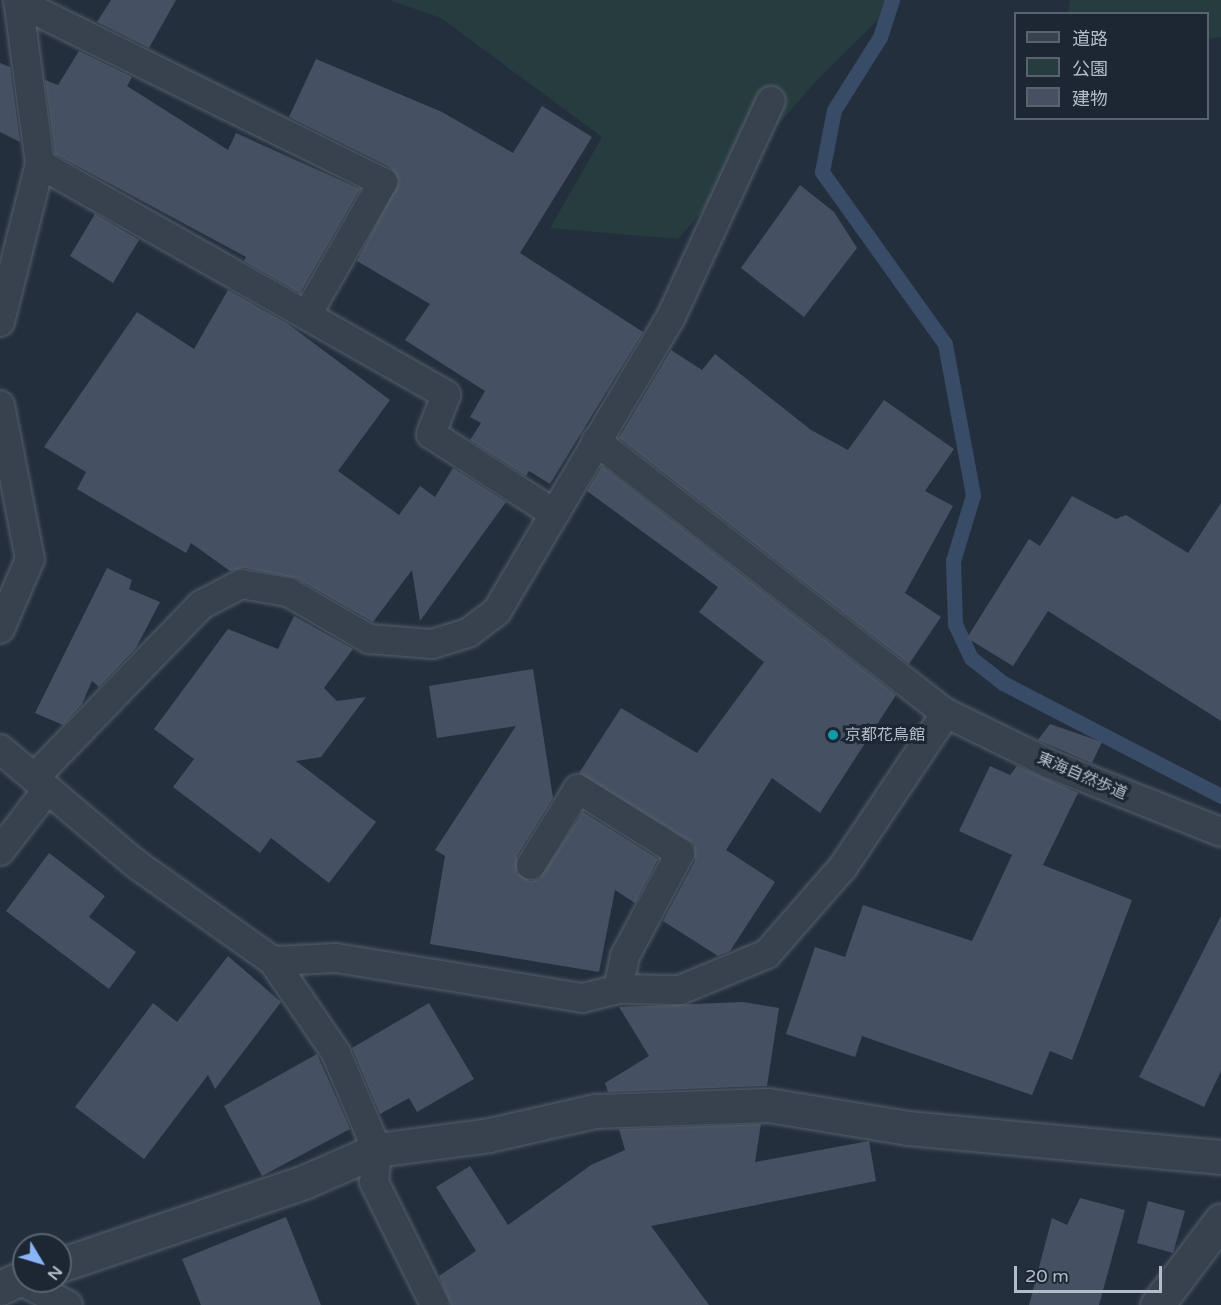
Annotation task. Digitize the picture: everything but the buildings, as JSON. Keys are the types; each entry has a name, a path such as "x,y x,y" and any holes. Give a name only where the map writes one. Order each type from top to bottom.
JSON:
{"street":[{"path":"72,1260 304,1182 377,1150 489,1135 595,1111 768,1105 908,1128 1221,1157"},
{"path":"1157,1305 1216,1234"}],"lane":[{"path":"0,322 11,234 40,165 18,1"},
{"path":"18,1 383,182 308,313"},
{"path":"0,850 42,783 201,605 241,584 288,592 369,639 432,644 468,633 497,611 670,317 771,101"},
{"path":"40,165 308,313 446,395 431,434 553,513"},
{"path":"0,405 30,559 0,629"},
{"name":"東海自然歩道","path":"596,441 946,713 1050,764 1221,832"},
{"path":"273,961 336,958 583,998 618,989 680,990 767,954 843,867 946,713"},
{"path":"0,749 136,864 273,961 336,1053 377,1150 374,1182 435,1305"},
{"path":"531,865 578,789 680,853 626,956 618,989"},
{"path":"10,1286 68,1305"}],"green space":[{"path":"389,0 898,0 819,78 678,239 550,228 602,137 441,18"},
{"path":"1070,0 1221,0 1221,37 1209,39 1209,12 1068,12"}],"waterway":[{"path":"892,0 880,37 834,110 822,172 945,344 973,495 953,561 955,624 971,658 1003,683 1221,796"}],"place":[{"name":"京都花鳥館","path":"833,735"}]}
